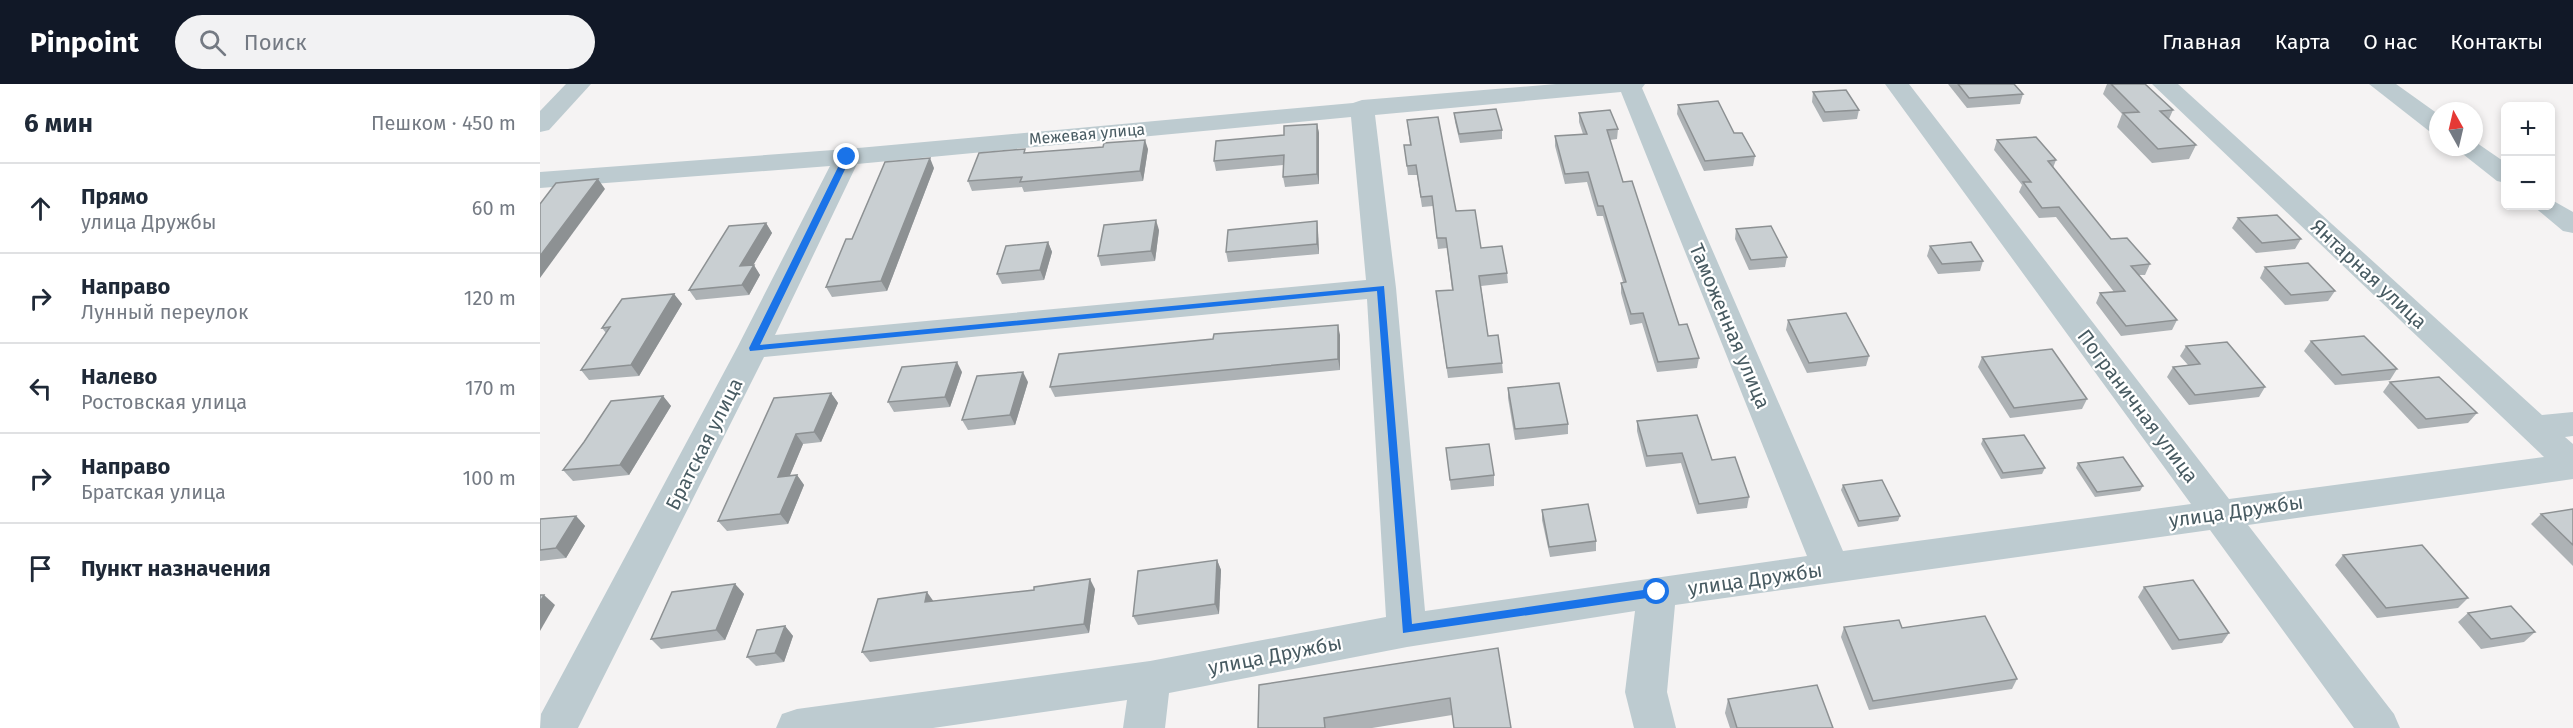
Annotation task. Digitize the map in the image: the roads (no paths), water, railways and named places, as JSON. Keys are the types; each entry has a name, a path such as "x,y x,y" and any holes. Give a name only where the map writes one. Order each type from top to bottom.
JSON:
{"street":[{"path":"540,125 579,84"},
{"name":"Межевая улица","path":"540,180 847,157 1362,107 1463,91 1631,84"},
{"name":"Таможенная улица","path":"1631,84 1831,568"},
{"name":"Пограничная улица","path":"1897,84 2379,728"},
{"name":"Янтарная улица","path":"2164,84 2573,465"},
{"path":"2381,84 2429,119"},
{"path":"1362,107 1381,288 1407,630"},
{"path":"2479,156 2501,172"},
{"name":"Братская улица","path":"556,728 753,348 847,157"},
{"path":"2552,210 2573,225"},
{"path":"753,348 1381,288"},
{"path":"2535,428 2573,424"},
{"name":"улица Дружбы","path":"797,728 1150,679 1407,630 1657,592 2573,465"},
{"path":"1655,728 1646,692 1657,592"},
{"path":"1144,728 1150,679"}]}
